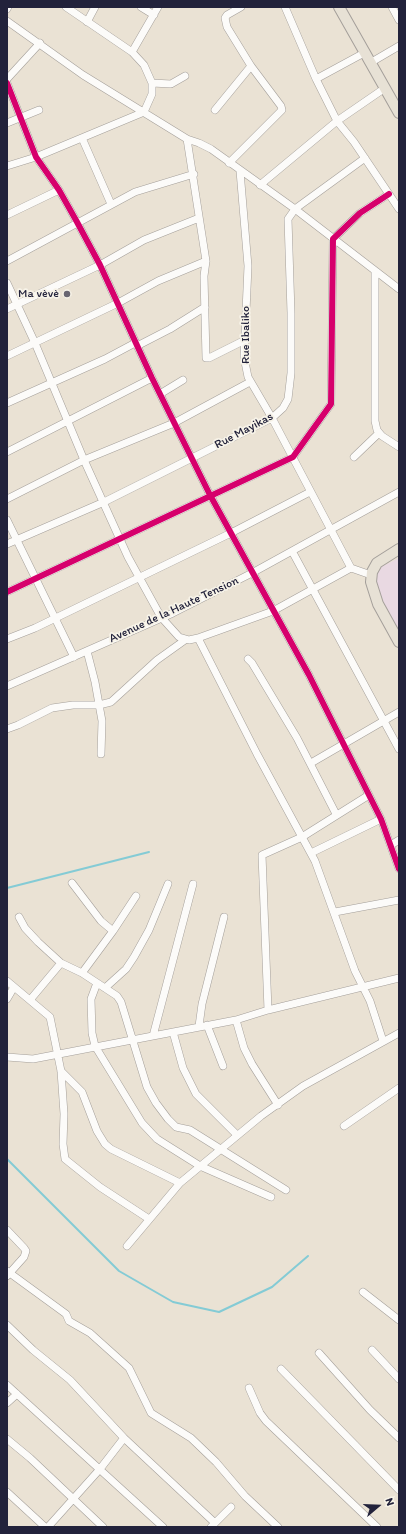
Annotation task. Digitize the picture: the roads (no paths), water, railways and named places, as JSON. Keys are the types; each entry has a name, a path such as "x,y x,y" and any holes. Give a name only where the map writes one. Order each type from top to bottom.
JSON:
{"main road":[{"path":"340,7 364,53 399,113"},
{"path":"399,549 383,558 373,569 371,575 373,591 399,642"}],"street":[{"path":"7,166 36,157 144,112 152,94 152,83 142,62 135,57 132,52 66,7"},
{"path":"87,22 95,7"},
{"path":"141,7 154,15"},
{"path":"132,52 158,7"},
{"path":"229,163 256,134 282,110 281,106 251,66 225,22 227,15 241,7"},
{"path":"285,7 316,79 337,121 365,158 399,209"},
{"path":"392,7 399,20"},
{"path":"7,21 83,74 187,139 199,143 229,163 295,209 398,288"},
{"path":"7,79 40,43"},
{"path":"370,63 399,46"},
{"path":"316,79 364,53"},
{"path":"215,110 251,66"},
{"path":"152,83 171,84 185,76"},
{"path":"7,83 36,157 59,190 100,265 152,378 210,495 309,675 381,819 399,869"},
{"path":"260,185 337,121 385,88"},
{"path":"7,123 38,110"},
{"path":"82,138 111,204"},
{"path":"187,139 194,174 206,261 204,276 206,358 209,358 245,340"},
{"path":"295,209 365,158"},
{"name":"Rue Ibaliko","path":"240,171 248,266 244,357 250,382 272,418 351,568"},
{"path":"7,261 77,222 143,188 194,174"},
{"path":"7,215 59,190"},
{"path":"7,592 121,540 210,495 293,457 332,404 333,239 360,213 389,194"},
{"name":"Rue Mayikas","path":"7,544 104,502 192,459 272,418 286,404 289,387 291,313 288,219 295,209"},
{"path":"7,309 100,265 144,240 199,218"},
{"path":"7,356 118,303 158,281 206,261"},
{"path":"375,271 375,426 386,440 399,448"},
{"path":"7,283 35,343 84,460 121,540 161,618 172,631 185,640"},
{"path":"7,403 170,329 205,307"},
{"path":"7,452 152,378"},
{"path":"160,394 183,380"},
{"path":"7,499 84,460 174,423 250,382"},
{"path":"354,457 379,432"},
{"path":"7,639 231,533 310,492"},
{"name":"Avenue de la Haute Tension","path":"7,686 161,618 252,573 399,492"},
{"path":"7,520 35,579 56,617 74,657"},
{"path":"292,551 314,588 399,749"},
{"path":"7,729 52,708 73,705 98,705 115,700 157,660 185,640 198,638 273,611 351,568 371,575"},
{"path":"198,638 219,682 319,870 355,971 370,1001 383,1041"},
{"path":"87,651 95,682 102,721 101,754"},
{"path":"248,660 252,663 311,763 336,814"},
{"path":"311,763 399,712"},
{"path":"268,1010 262,855 302,837 336,814 369,795"},
{"path":"311,853 381,819"},
{"path":"391,845 399,840"},
{"path":"72,883 101,921 113,932"},
{"path":"106,988 126,969 134,957 149,930 168,884"},
{"path":"153,1036 194,884"},
{"path":"82,974 113,932 136,896"},
{"path":"335,912 399,900"},
{"path":"19,918 32,936 61,963 106,988 117,996 121,1002 147,1087 165,1116 176,1127 190,1130 286,1190"},
{"path":"223,1066 203,1026 204,992 224,918"},
{"path":"30,1000 61,963"},
{"path":"7,1057 33,1059 236,1020 268,1010 399,978"},
{"path":"7,981 49,1016 59,1053 64,1114 63,1144 65,1158 100,1187 149,1219"},
{"path":"97,983 91,999 92,1033 95,1046 142,1123 157,1138 200,1166 271,1197"},
{"path":"7,999 14,987"},
{"path":"236,1020 252,1064 278,1105"},
{"path":"173,1032 183,1068 196,1094 237,1135"},
{"path":"127,1246 180,1183 237,1135 303,1086 399,1032"},
{"path":"61,1071 82,1092 97,1131 105,1144 111,1149 180,1183"},
{"path":"344,1126 399,1088"},
{"path":"7,1230 26,1251 24,1258 8,1273 66,1314 69,1321 90,1333 129,1368 151,1413 191,1438 216,1462 245,1496 278,1527"},
{"path":"363,1292 399,1320"},
{"path":"7,1325 33,1350 70,1380 124,1438 213,1525 231,1507"},
{"path":"372,1350 399,1379"},
{"path":"319,1353 370,1410 399,1438"},
{"path":"281,1369 399,1490"},
{"path":"7,1384 162,1527"},
{"path":"249,1388 260,1414 266,1421 377,1527"},
{"path":"7,1403 18,1394"},
{"path":"7,1492 46,1527 100,1469 124,1438"},
{"path":"7,1440 30,1458 103,1527"}],"waterway":[{"path":"7,888 149,852"},
{"path":"7,1159 119,1271 173,1302 219,1312 272,1287 308,1256"}],"place":[{"name":"Ma vèvè","path":"67,294"}]}
